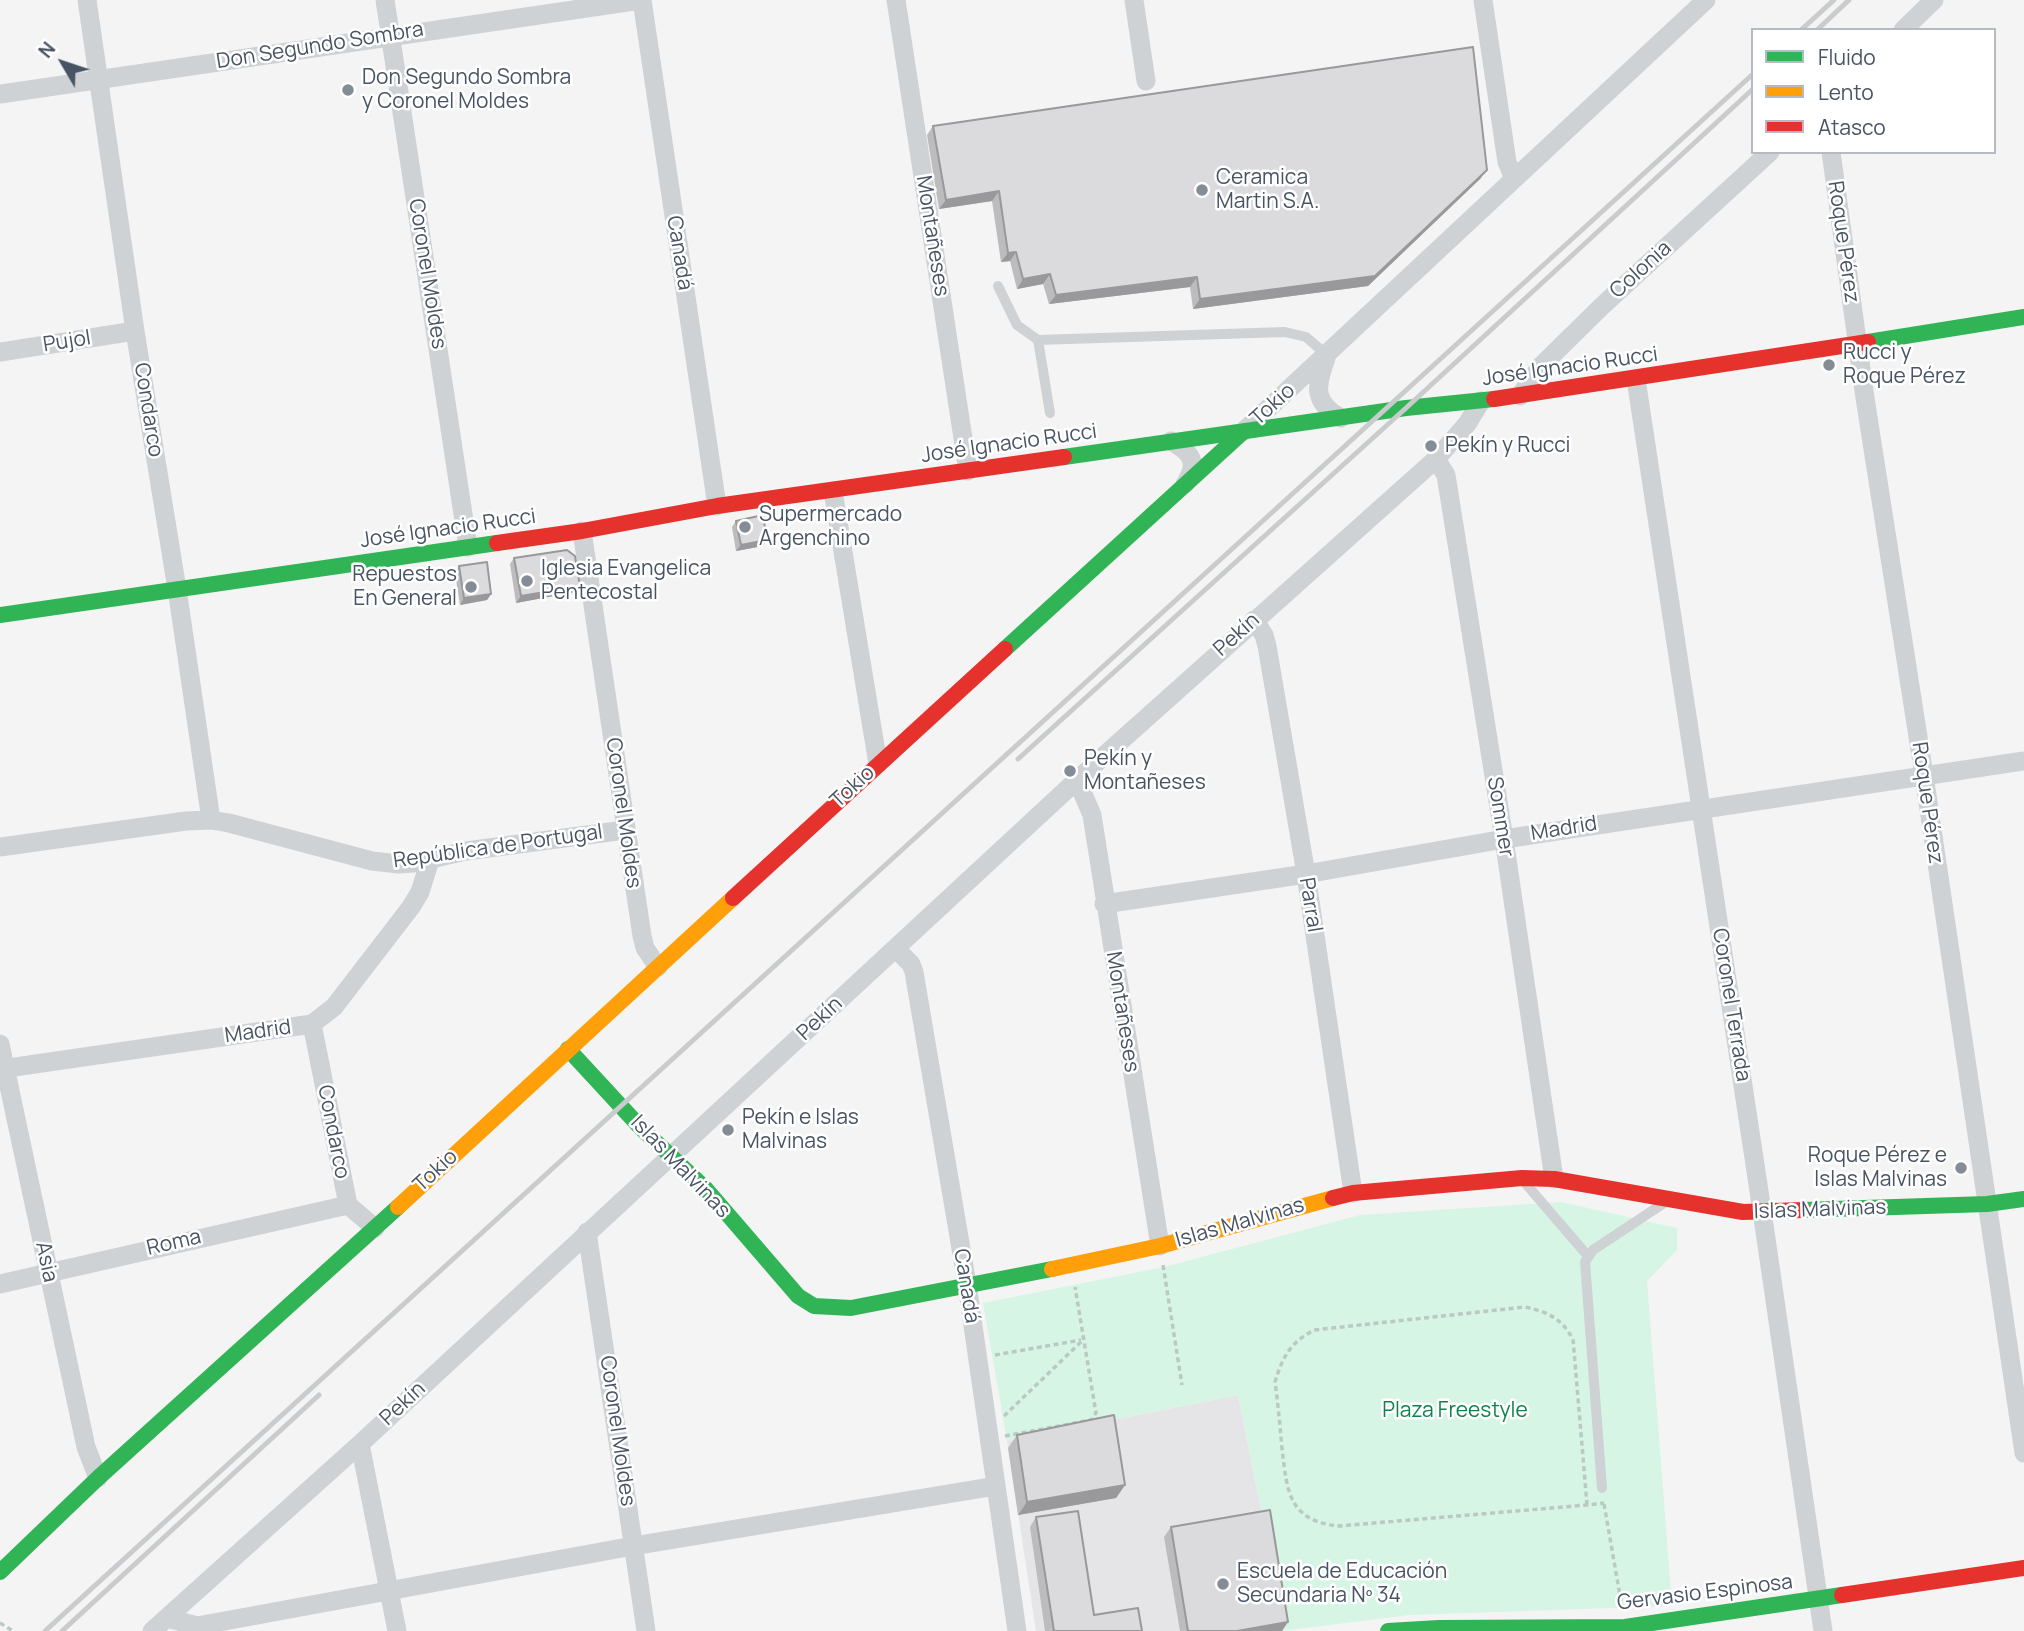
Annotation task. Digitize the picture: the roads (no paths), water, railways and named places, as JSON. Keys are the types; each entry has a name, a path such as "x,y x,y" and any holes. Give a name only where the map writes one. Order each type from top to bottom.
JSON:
{"street":[{"name":"Condarco","path":"87,0 211,820"},
{"name":"Coronel Moldes","path":"385,0 468,547"},
{"name":"Don Segundo Sombra","path":"0,94 641,0"},
{"name":"Canadá","path":"641,0 717,506"},
{"name":"Montañeses","path":"896,0 968,471"},
{"path":"1134,0 1146,81"},
{"path":"1483,0 1507,162 1514,180"},
{"name":"Tokio","path":"0,1572 98,1478 375,1228 1326,356 1706,0"},
{"path":"1905,28 1934,0"},
{"name":"Colonia","path":"1520,396 1540,367 1601,307 1768,154"},
{"name":"Roque Pérez","path":"1831,154 1856,343 1924,775 2024,1453"},
{"name":"José Ignacio Rucci","path":"0,615 582,531 717,506 1406,408 1481,401 1636,379 2024,317"},
{"name":"Pujol","path":"0,352 135,331"},
{"path":"1326,356 1318,391 1321,402 1341,418"},
{"name":"Coronel Terrada","path":"1636,379 1823,1631"},
{"name":"Pekín","path":"160,1624 360,1444 1077,780 1436,459 1461,431 1481,401"},
{"path":"1171,442 1184,449 1192,464 1193,471 1183,487"},
{"name":"Sommer","path":"1436,459 1447,475 1504,839 1553,1179"},
{"path":"832,491 878,764"},
{"name":"Coronel Moldes","path":"582,531 642,936 645,948 658,967"},
{"name":"Parral","path":"1254,621 1264,635 1267,646 1306,874 1353,1193"},
{"name":"Madrid","path":"1104,904 1306,874 1701,808 2024,761"},
{"name":"Montañeses","path":"1077,780 1092,814 1104,904 1160,1246"},
{"name":"República de Portugal","path":"0,848 186,821 211,820 372,862 400,864 466,851 625,830"},
{"name":"Madrid","path":"3,1069 312,1024 334,1007 411,907 420,892 430,860"},
{"name":"Canadá","path":"896,949 911,964 914,972 967,1284 1017,1631"},
{"name":"Condarco","path":"312,1024 348,1205 375,1228"},
{"name":"Asia","path":"0,1044 3,1069 86,1447 98,1478"},
{"name":"Islas Malvinas","path":"568,1049 641,1128 705,1188 797,1296 814,1307 851,1308 1072,1266 1160,1246 1353,1193 1522,1178 1553,1179 1742,1212 1987,1204 2024,1199"},
{"name":"Roma","path":"0,1284 348,1205"},
{"name":"Coronel Moldes","path":"587,1232 646,1631"},
{"path":"360,1444 397,1631"},
{"path":"160,1624 197,1626 633,1546 996,1486"},
{"name":"Gervasio Espinosa","path":"1388,1631 1625,1629 2024,1568"}],"lane":[{"path":"998,286 1017,325 1038,340 1285,332 1306,337 1326,356"},
{"path":"1038,340 1050,414"},
{"path":"1522,1178 1587,1255"},
{"path":"1602,1488 1584,1269 1587,1255 1670,1199"}],"railway":[{"path":"1803,28 1834,0"},
{"path":"1819,28 1849,0"},
{"path":"45,1631 1751,76"},
{"path":"1018,759 1751,91"},
{"path":"62,1631 319,1395"}],"place":[{"name":"Don Segundo Sombra y Coronel Moldes","path":"348,90"},
{"name":"Ceramica Martin S.A.","path":"1202,190"},
{"name":"Rucci y Roque Pérez","path":"1829,365"},
{"name":"Pekín y Rucci","path":"1431,446"},
{"name":"Supermercado Argenchino","path":"745,527"},
{"name":"Iglesia Evangelica Pentecostal","path":"527,581"},
{"name":"Repuestos En General","path":"471,587"},
{"name":"Pekín y Montañeses","path":"1070,771"},
{"name":"Pekín e Islas Malvinas","path":"728,1130"},
{"name":"Roque Pérez e Islas Malvinas","path":"1961,1168"},
{"name":"Escuela de Educación Secundaria Nº 34","path":"1223,1584"}],"park label":[{"name":"Plaza Freestyle","path":"1455,1411"}]}
